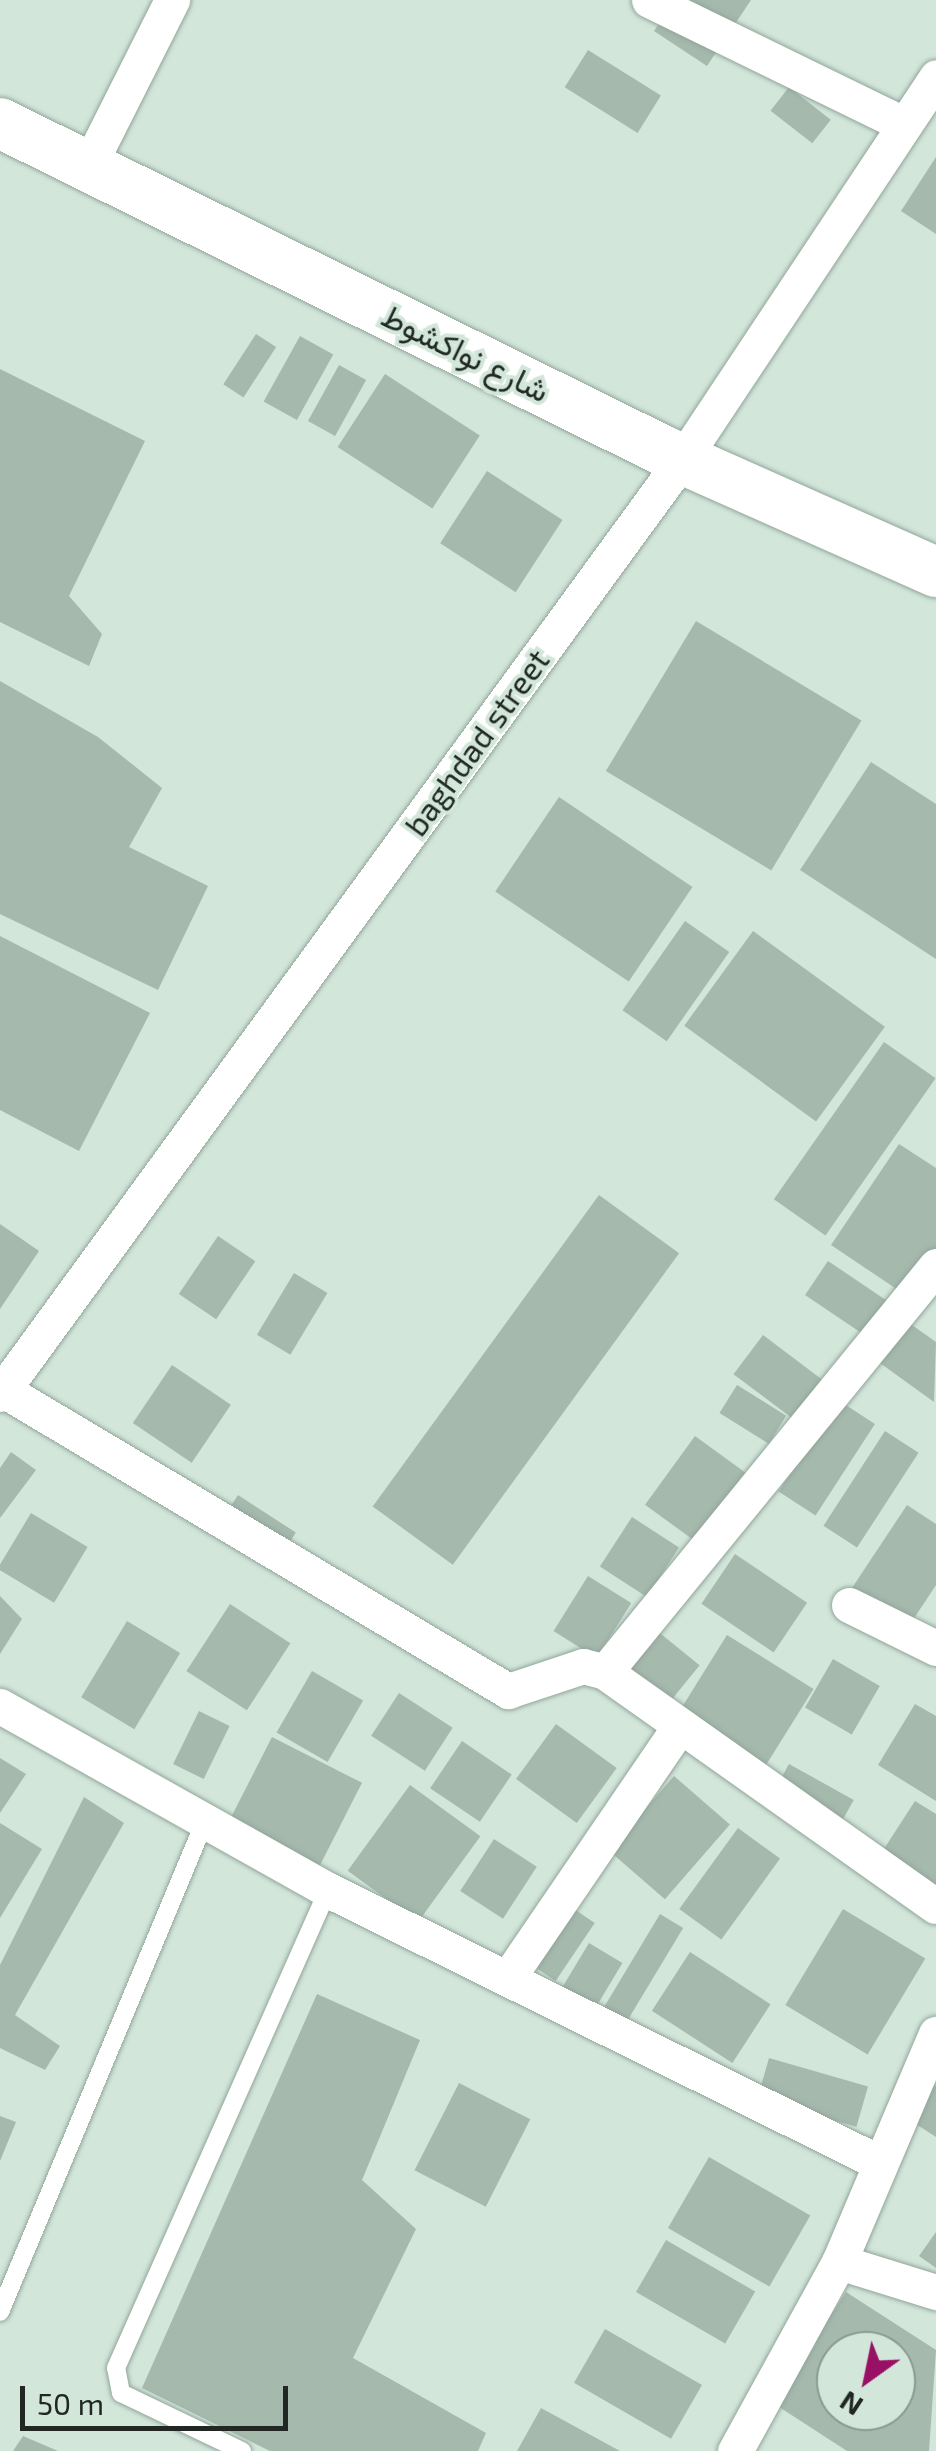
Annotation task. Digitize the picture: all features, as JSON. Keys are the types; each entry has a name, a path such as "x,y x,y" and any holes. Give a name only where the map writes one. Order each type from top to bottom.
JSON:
{"street":[{"path":"89,165 172,0"},
{"path":"649,0 903,124"},
{"name":"baghdad street","path":"1,1391 684,456 936,77"},
{"name":"شارع نواكشوط","path":"0,123 684,456 936,572"},
{"path":"605,1672 936,1266"},
{"path":"1,1391 508,1691 584,1666 605,1672 936,1906"},
{"path":"848,1605 936,1648"},
{"path":"0,1706 328,1890 510,1975 876,2161"},
{"path":"510,1975 679,1727"},
{"path":"735,2451 839,2262 876,2161 936,2034"},
{"path":"839,2262 936,2292"}],"lane":[{"path":"0,2312 206,1821"},
{"path":"242,2451 121,2393 116,2368 328,1890"}],"building":[{"path":"675,0 751,0 707,66 654,31"},
{"path":"588,50 661,96 638,133 565,87"},
{"path":"789,87 831,120 812,143 771,111"},
{"path":"936,157 936,234 901,211"},
{"path":"256,334 276,347 243,397 223,384"},
{"path":"300,336 333,354 297,420 264,402"},
{"path":"339,365 366,380 335,436 308,421"},
{"path":"0,369 145,441 69,596 102,634 89,666 0,622"},
{"path":"385,374 480,436 432,509 338,447"},
{"path":"487,471 562,520 516,592 440,543"},
{"path":"696,621 861,720 771,870 606,771"},
{"path":"0,681 98,737 162,788 129,847 208,886 158,990 0,914"},
{"path":"871,762 936,804 936,959 800,870"},
{"path":"559,797 692,887 629,982 495,892"},
{"path":"685,921 729,952 667,1041 622,1010"},
{"path":"753,931 885,1027 816,1121 684,1026"},
{"path":"0,936 150,1013 79,1151 0,1110"},
{"path":"884,1042 936,1078 825,1235 774,1199"},
{"path":"899,1144 936,1168 936,1252 907,1296 831,1245"},
{"path":"599,1195 679,1253 453,1565 373,1506"},
{"path":"0,1224 39,1251 0,1309"},
{"path":"218,1236 255,1261 216,1319 179,1294"},
{"path":"828,1261 888,1301 865,1335 805,1295"},
{"path":"294,1273 327,1293 290,1355 257,1335"},
{"path":"902,1318 936,1342 934,1402 873,1358"},
{"path":"763,1335 825,1382 796,1421 734,1374"},
{"path":"172,1365 231,1405 192,1463 133,1423"},
{"path":"737,1385 786,1416 769,1444 720,1413"},
{"path":"838,1400 875,1424 816,1515 779,1491"},
{"path":"885,1431 919,1453 857,1548 823,1526"},
{"path":"695,1436 745,1472 695,1541 645,1505"},
{"path":"11,1452 36,1470 0,1518 0,1468"},
{"path":"238,1495 296,1533 280,1557 222,1519"},
{"path":"907,1505 936,1524 936,1585 903,1635 846,1597"},
{"path":"31,1513 88,1547 54,1603 0,1570"},
{"path":"632,1517 679,1547 647,1597 600,1566"},
{"path":"735,1554 807,1603 774,1652 701,1604"},
{"path":"588,1576 631,1603 597,1658 554,1631"},
{"path":"0,1596 22,1619 0,1654"},
{"path":"230,1604 290,1643 247,1710 186,1671"},
{"path":"127,1621 180,1653 134,1729 81,1697"},
{"path":"656,1630 700,1665 671,1701 627,1666"},
{"path":"727,1635 814,1689 765,1766 679,1712"},
{"path":"833,1659 880,1686 852,1734 805,1707"},
{"path":"312,1671 363,1700 328,1762 276,1732"},
{"path":"399,1693 453,1728 425,1771 371,1736"},
{"path":"915,1704 936,1716 936,1801 878,1765"},
{"path":"199,1711 230,1726 204,1779 173,1764"},
{"path":"556,1724 617,1768 577,1823 516,1779"},
{"path":"272,1737 362,1783 317,1872 227,1826"},
{"path":"462,1741 512,1775 480,1822 430,1788"},
{"path":"0,1758 26,1774 0,1813"},
{"path":"789,1764 854,1800 839,1826 774,1790"},
{"path":"674,1776 730,1825 665,1899 609,1851"},
{"path":"410,1785 480,1836 418,1922 348,1871"},
{"path":"84,1797 124,1823 15,2015 60,2046 45,2070 0,2048 0,1965"},
{"path":"915,1801 936,1814 936,1891 880,1855"},
{"path":"0,1823 42,1849 0,1918"},
{"path":"738,1828 780,1859 721,1939 679,1909"},
{"path":"494,1839 537,1867 503,1919 460,1891"},
{"path":"574,1909 595,1923 556,1981 535,1967"},
{"path":"843,1909 925,1958 868,2054 785,2005"},
{"path":"660,1914 683,1928 623,2027 600,2013"},
{"path":"589,1943 622,1963 593,2012 560,1992"},
{"path":"690,1952 771,2004 732,2063 652,2011"},
{"path":"317,1994 420,2040 362,2180 416,2229 353,2358 486,2433 478,2451 270,2451 142,2388"},
{"path":"769,2058 868,2086 856,2127 757,2098"},
{"path":"459,2083 530,2119 486,2207 415,2170"},
{"path":"931,2083 936,2086 936,2137 908,2119"},
{"path":"0,2116 16,2122 0,2161"},
{"path":"709,2157 810,2216 769,2287 668,2228"},
{"path":"936,2232 936,2268 919,2256"},
{"path":"666,2240 755,2292 725,2343 636,2292"},
{"path":"846,2292 907,2331 820,2331"},
{"path":"605,2329 702,2385 671,2439 574,2383"},
{"path":"916,2337 936,2350 929,2451 847,2451 816,2431 916,2431"},
{"path":"816,2338 816,2431 773,2403"},
{"path":"541,2408 620,2451 517,2451"},
{"path":"23,2436 58,2451 13,2451"}]}
